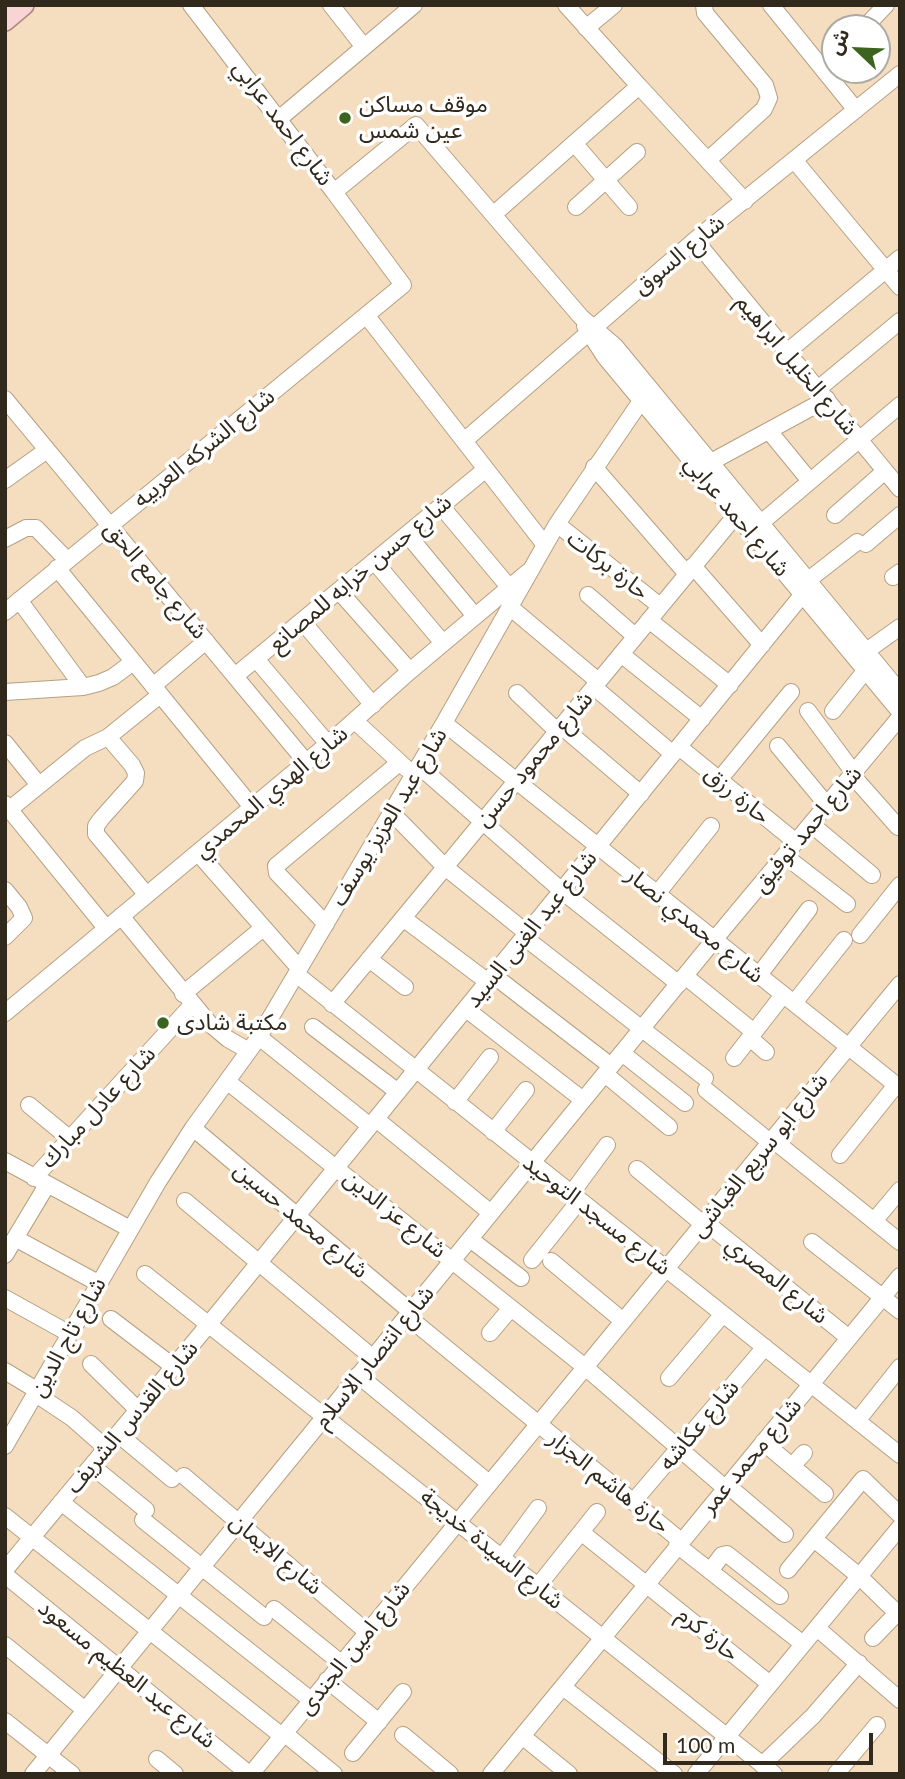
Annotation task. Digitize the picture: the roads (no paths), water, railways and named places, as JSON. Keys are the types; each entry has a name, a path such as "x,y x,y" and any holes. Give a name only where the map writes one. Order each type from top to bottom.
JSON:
{"main road":[{"path":"5,21 24,5"}],"street":[{"name":"شارع احمد عرابي","path":"191,5 334,192 416,125 588,326 641,401 736,515 756,527"},
{"path":"331,5 364,47"},
{"path":"279,118 414,5"},
{"path":"566,5 745,201"},
{"path":"586,28 614,5"},
{"path":"704,5 705,13 765,85 769,98 764,108 708,160"},
{"path":"771,5 821,65"},
{"name":"شارع السوق","path":"464,441 588,326 898,79"},
{"path":"836,84 856,110"},
{"path":"494,214 639,86"},
{"path":"574,143 629,207"},
{"path":"576,206 636,152"},
{"path":"794,160 900,287"},
{"name":"شارع الشركه العربيه","path":"5,612 403,285 334,192"},
{"name":"شارع الخليل ابراهيم","path":"695,240 900,489"},
{"path":"787,352 900,258"},
{"path":"366,315 545,545"},
{"path":"711,462 769,431 822,394 900,321"},
{"name":"شارع احمد عرابي","path":"588,326 615,346 711,462 803,588 862,660 893,686 900,712"},
{"name":"شارع جامع الحق","path":"5,399 306,762"},
{"name":"شارع عبد العزيز يوسف","path":"130,1228 193,1128 259,1037 417,771 557,524 641,401"},
{"path":"756,527 900,405"},
{"path":"769,431 810,481"},
{"path":"5,480 47,450"},
{"path":"594,467 762,645"},
{"name":"شارع حسن خرابه للمصانع","path":"235,676 486,469"},
{"path":"835,514 885,471"},
{"path":"441,506 509,587"},
{"name":"شارع محمود حسن","path":"332,1004 736,515"},
{"name":"شارع عبد الغنى السيد","path":"259,1263 730,685 803,588 900,515"},
{"name":"حارة بركات","path":"557,524 660,606"},
{"path":"5,539 26,528 36,528 133,662 251,807"},
{"path":"407,534 475,616"},
{"path":"374,561 443,643"},
{"name":"شارع الهدي المحمدي","path":"5,1013 328,744 533,568"},
{"path":"339,591 410,671"},
{"path":"588,595 635,636"},
{"path":"19,600 83,687"},
{"name":"حارة رزق","path":"511,608 676,751 719,780 796,842"},
{"path":"649,620 730,685"},
{"path":"302,621 373,705"},
{"path":"833,711 862,660 900,627"},
{"path":"106,928 7,806 85,748 108,737 205,641"},
{"path":"621,654 702,719"},
{"path":"256,659 328,744"},
{"path":"5,692 83,687 113,677 133,662"},
{"path":"719,780 791,692"},
{"path":"517,693 640,794"},
{"path":"808,711 853,774 898,827"},
{"name":"شارع احمد توفيق","path":"714,940 900,718"},
{"path":"355,721 399,763 417,771 562,891 752,1035 766,1052"},
{"name":"شارع محمدي نصار","path":"444,723 898,1086"},
{"path":"108,737 136,773 135,781 101,818 96,826 96,834 146,894"},
{"path":"5,743 38,785"},
{"path":"778,746 827,805"},
{"path":"326,924 277,873 276,866 399,763"},
{"path":"392,813 445,867 643,1027 771,1140 900,1242"},
{"path":"811,824 873,875"},
{"path":"657,894 711,826"},
{"name":"شارع مسجد التوحيد","path":"198,853 298,971 332,1004 900,1455"},
{"path":"785,856 847,904"},
{"path":"734,1058 752,1035 852,937 900,885"},
{"path":"5,890 19,906 24,918 5,937"},
{"path":"759,975 809,909"},
{"path":"121,916 187,1000 228,1039 249,1051"},
{"path":"403,918 613,1065 685,1103"},
{"name":"شارع عادل مبارك","path":"5,1255 16,1238 40,1182 69,1138 187,1000 263,928"},
{"name":"شارع انتصار الاسلام","path":"33,1774 714,940"},
{"path":"369,959 405,987"},
{"name":"شارع ابو سريع الغباشى","path":"458,1521 848,1047 897,993"},
{"path":"466,1009 583,1100"},
{"path":"313,1027 398,1092"},
{"path":"259,1037 491,1213"},
{"path":"455,1101 491,1057"},
{"path":"613,1065 668,1127"},
{"name":"شارع عز الدين","path":"228,1082 585,1367 785,1534"},
{"path":"840,1155 898,1086"},
{"path":"492,1132 526,1090"},
{"path":"29,1105 69,1138"},
{"name":"شارع محمد حسين","path":"193,1128 538,1424"},
{"path":"532,1260 575,1198 607,1145"},
{"path":"5,1161 130,1228"},
{"name":"شارع المصري","path":"637,1170 849,1338"},
{"path":"874,1221 900,1190"},
{"path":"185,1201 373,1358"},
{"name":"شارع تاج الدين","path":"6,1443 130,1228"},
{"path":"16,1238 98,1283"},
{"path":"470,1239 521,1278"},
{"path":"812,1242 900,1311"},
{"path":"551,1261 623,1321"},
{"name":"شارع القدس الشريف","path":"5,1572 259,1263"},
{"name":"شارع السيدة خديجة","path":"145,1274 768,1769"},
{"name":"شارع محمد عمر","path":"491,1774 900,1276"},
{"path":"5,1298 70,1334"},
{"path":"490,1333 511,1308"},
{"path":"669,1378 723,1314"},
{"path":"111,1319 174,1367"},
{"name":"شارع عكاشه","path":"633,1502 765,1348"},
{"path":"91,1364 138,1410"},
{"path":"858,1421 900,1367"},
{"path":"5,1371 72,1418 106,1448"},
{"path":"358,1375 489,1483"},
{"name":"حارة هاشم الجزار","path":"538,1424 633,1502 710,1571 803,1644"},
{"name":"شارع الايمان","path":"118,1434 238,1522 367,1632"},
{"path":"763,1442 825,1494"},
{"path":"792,1466 804,1453"},
{"path":"92,1466 201,1567 341,1663"},
{"path":"788,1570 863,1479 900,1515"},
{"path":"61,1502 311,1700"},
{"path":"502,1557 538,1508"},
{"path":"538,1586 597,1512"},
{"path":"5,1516 334,1774"},
{"name":"شارع امين الجندى","path":"250,1774 458,1521"},
{"path":"696,1774 900,1527"},
{"name":"حارة كرم","path":"581,1532 770,1684"},
{"path":"814,1539 899,1613 873,1638"},
{"path":"710,1571 722,1555 727,1554 780,1596"},
{"name":"شارع عبد العظيم مسعود","path":"5,1572 250,1774"},
{"path":"817,1628 900,1700"},
{"path":"5,1645 85,1710"},
{"path":"768,1769 859,1663"},
{"path":"327,1680 379,1723"},
{"path":"563,1687 674,1774"},
{"path":"354,1754 403,1692"},
{"path":"5,1721 72,1774"},
{"path":"836,1774 877,1725"},
{"path":"402,1735 450,1774"},
{"path":"522,1736 569,1774"},
{"path":"157,1759 175,1774"}],"place":[{"name":"موقف مساكن عين شمس","path":"345,118"},
{"name":"مكتبة شادى","path":"163,1023"}]}
